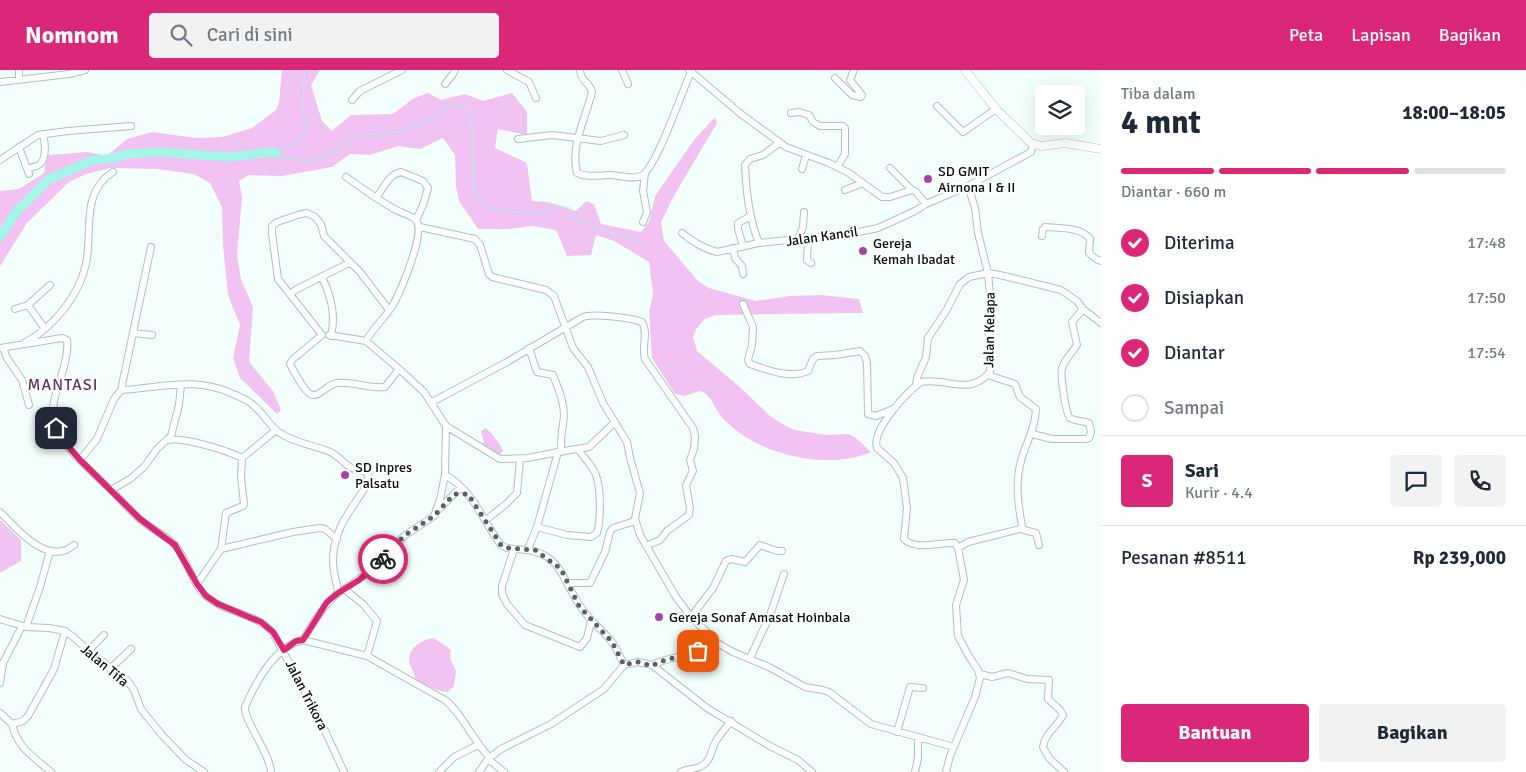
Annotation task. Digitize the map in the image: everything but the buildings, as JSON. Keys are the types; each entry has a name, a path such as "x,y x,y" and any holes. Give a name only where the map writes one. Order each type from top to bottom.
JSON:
{"main road":[{"path":"965,70 996,109 1033,144 1041,146 1065,143 1101,149"}],"street":[{"path":"19,70 19,79"},
{"path":"1,80 85,70"},
{"path":"352,100 360,90 402,70"},
{"path":"445,84 455,70"},
{"path":"507,70 529,82 536,98"},
{"path":"580,70 582,79 590,86 592,92 581,123 576,171 579,174 636,178 645,173"},
{"path":"622,70 628,84"},
{"path":"643,222 647,212 643,191 645,173 664,139 691,70 741,114 780,143 837,167 882,197 912,190"},
{"path":"835,78 852,95 861,97 862,95 850,80 854,70"},
{"path":"937,106 963,132 996,109"},
{"path":"791,113 799,112 809,115 813,122 820,126 843,126 845,128 846,154 837,167"},
{"path":"0,160 36,136 43,134 131,126"},
{"path":"19,147 29,171 42,162 44,152 43,134"},
{"path":"518,139 552,135 601,141 624,135"},
{"path":"759,243 751,216 745,165 750,159 763,155 780,143"},
{"name":"Jalan Kancil","path":"682,233 688,238 717,252 759,243 878,228 968,186 983,176 1029,153 1033,144"},
{"path":"802,169 806,155"},
{"path":"890,168 926,204"},
{"path":"18,346 34,338 58,316 81,280 88,255 92,199 96,188 113,172"},
{"path":"376,198 392,177 398,173 401,172 423,180 428,188 416,220"},
{"path":"346,177 376,198 416,220 420,227 403,284 389,310 370,333 366,341"},
{"path":"845,190 863,183"},
{"name":"Jalan Kelapa","path":"916,385 925,381 967,386 974,384 990,372 989,334 992,316 988,273 978,233 975,208 968,186"},
{"path":"798,239 803,227 804,212"},
{"path":"322,335 304,309 280,283 277,274 272,232 272,226 277,222 305,213 313,215 319,221 324,236 360,272 389,310"},
{"path":"743,246 738,223 751,216"},
{"path":"420,227 477,240 491,276 496,279 550,291 555,298 573,348 588,367 603,403 627,442 639,486 640,497 635,513 635,521 646,546 676,598 691,617 710,634 712,640 733,652 769,666 805,687 829,692 871,724 954,747"},
{"path":"1042,236 1045,227 1066,228 1084,233 1090,239 1089,253 1101,261"},
{"path":"808,238 807,260 811,263"},
{"path":"80,460 97,439 114,399 121,390 151,247"},
{"path":"733,248 735,258 742,266 743,274"},
{"path":"290,294 296,289 349,263"},
{"path":"946,772 954,747 975,697 980,678 980,674 959,639 957,602 964,580 958,548 955,543 924,545 910,543 904,538 908,508 903,478 894,462 877,448 878,434 893,409 916,385 926,357 928,338 946,311 960,284 969,277 988,273 1061,290 1078,301 1083,309 1101,323"},
{"path":"322,277 332,305 334,321 332,336"},
{"path":"15,309 28,305 50,284"},
{"path":"743,304 753,326 752,345 748,360 750,364 779,372 803,373 808,371 813,359 817,356 860,351 865,356 867,363 868,414 876,416 893,409"},
{"path":"28,305 44,329"},
{"path":"1032,434 1052,439 1089,438 1091,432 1089,423 1071,419 1067,415 1061,382 1062,368 1069,354 1077,345 1072,322 1083,309"},
{"path":"432,402 507,362 588,315 642,322 646,329 643,351 645,359 694,430 694,449 690,460 693,471 686,485 690,508 689,515 657,542 646,546"},
{"path":"133,333 152,335"},
{"path":"398,369 385,386 376,387 338,383 330,385 317,395 306,391 290,364 322,335 366,341 416,383 432,402 446,426 496,458 520,459 592,445 615,422"},
{"name":"Jalan Trikora","path":"1,348 62,338 67,340 65,365 54,404 53,418 61,438 80,460 140,519 175,545 202,592 211,600 261,622 273,632 284,650 344,772"},
{"path":"1,348 22,380 29,405"},
{"path":"528,549 537,527 559,452 564,412 560,393 553,375 537,372 529,348"},
{"path":"988,375 1015,384 1020,397 1035,408 1032,434 1023,455 1018,474 1018,502 1021,528"},
{"path":"121,390 199,384 219,388 247,400 259,410 275,431 328,452 341,459 351,468 368,472 369,481 344,517 337,539 333,564 338,590"},
{"path":"112,490 130,479 144,467 174,430 182,385"},
{"path":"438,510 445,475 446,426"},
{"path":"197,584 221,549 226,513 244,504 241,477 242,458 275,431"},
{"path":"167,440 182,439 242,458"},
{"path":"537,527 573,536 592,538 597,533 599,516 596,474 578,449"},
{"path":"486,520 516,493 520,459"},
{"path":"445,475 468,494 501,545 507,548 535,550 561,569 579,606 612,642 624,665"},
{"path":"303,640 318,614 338,590 346,589 365,575 404,536 428,521 461,487"},
{"path":"442,494 468,494"},
{"path":"0,512 29,539 50,551 62,552 74,545"},
{"path":"567,583 590,583 605,552 612,529 635,521"},
{"path":"221,549 320,528 325,529 337,539"},
{"path":"958,548 968,542 1021,528 1036,533 1039,545"},
{"path":"691,617 713,588 727,560 745,562 760,546 777,552 782,551"},
{"path":"514,549 502,591 507,604 521,622 533,629 580,647 587,638 591,621"},
{"path":"0,683 3,663 24,626 40,587 50,551"},
{"path":"750,658 770,615 784,574"},
{"path":"346,589 363,604 377,621 367,656"},
{"name":"Jalan Tifa","path":"0,619 24,626 48,628 64,632 131,685 141,709 169,744 186,760 204,772"},
{"path":"12,724 23,721 31,712 54,669 64,632"},
{"path":"88,651 104,635"},
{"path":"271,772 271,767 260,740 244,710 259,680 284,650 296,641 303,640 367,656 449,703 478,745 504,772"},
{"path":"652,666 659,662 698,651 710,644 712,640"},
{"path":"110,669 131,649"},
{"path":"479,772 489,758 500,749 551,724 604,689 624,665 638,662 652,666 701,704 768,745 798,760 812,772"},
{"path":"980,674 992,677 1008,673 1027,679 1050,680 1048,699 1059,708 1063,715 1047,735 1043,747 1049,758 1064,772"},
{"path":"897,732 910,687 923,688"},
{"path":"0,712 12,724 23,749 51,772"},
{"path":"681,772 705,764 710,758 716,741 731,721"},
{"path":"915,772 918,758 918,738"},
{"path":"439,772 454,757 478,745"}],"shaded area":[{"path":"282,70 320,70 311,85 322,121 332,131 351,115 393,114 414,98 428,93 441,100 465,94 483,101 512,93 527,112 527,135 498,129 495,148 527,163 532,201 548,202 576,211 586,201 594,204 601,224 641,232 649,222 655,196 694,140 715,117 717,123 675,194 661,222 664,241 698,281 709,288 756,301 790,296 820,295 859,299 863,313 716,315 705,319 696,329 693,337 697,351 742,389 770,416 784,425 794,430 827,435 848,434 855,437 871,452 837,460 818,460 780,452 762,446 732,427 719,414 708,396 704,393 699,391 685,396 675,394 652,358 649,312 653,294 649,262 614,241 596,235 591,255 567,256 556,230 532,226 507,229 478,229 459,201 456,186 455,155 443,138 420,149 398,146 370,155 350,154 332,167 282,176 249,175 239,181 242,197 237,255 241,279 253,307 249,362 273,391 281,410 277,414 240,378 233,358 240,325 228,295 223,245 222,207 210,183 194,174 156,169 110,168 86,174 69,182 27,223 0,266 0,191 19,189 44,173 47,155 88,152 107,156 127,139 152,132 196,138 222,137 252,128 276,110 279,103"},
{"path":"485,428 493,435 502,448 503,451 499,456 481,446 484,441 481,432"},
{"path":"0,520 21,540 21,561 0,573"},
{"path":"434,638 451,650 450,658 456,671 454,686 448,692 421,683 415,678 409,663 411,651 417,644"}],"waterway":[{"path":"279,152 298,140 307,128 302,107 305,70"},
{"path":"277,153 289,159 313,161 337,150 349,139 364,134 379,135 397,132 430,121 450,104 457,105 467,112 471,122 475,189 480,199 488,206 510,212 526,213 549,213 557,205 570,208 572,217 589,222 597,228 642,242"},
{"path":"0,237 16,212 49,179 93,160 115,158 126,154 160,152 228,157 270,152 277,153"}],"way so far":[{"path":"383,559 404,536 434,516 454,494 468,494 476,503 501,545 507,548 535,550 561,569 579,606 612,642 624,665 638,662 652,666 659,662 698,651"}],"place":[{"name":"SD GMIT Airnona I & II","path":"928,179"},
{"name":"Gereja Kemah Ibadat","path":"863,251"},
{"name":"SD Inpres Palsatu","path":"345,475"},
{"name":"Gereja Sonaf Amasat Hoinbala","path":"659,617"}],"district":[{"name":"MANTASI","path":"63,384"}],"route":[{"path":"56,428 61,438 91,471 140,519 175,545 206,596 218,604 254,617 273,632 284,650 296,641 303,640 327,602 359,580 383,559"}]}
